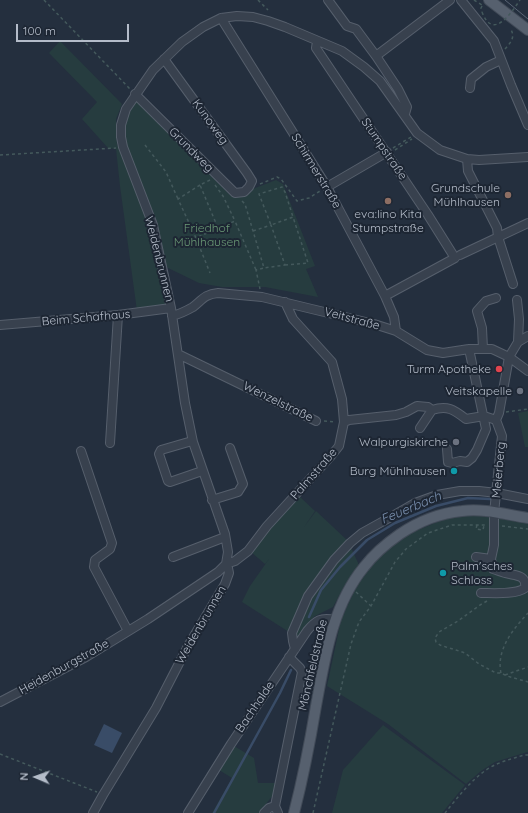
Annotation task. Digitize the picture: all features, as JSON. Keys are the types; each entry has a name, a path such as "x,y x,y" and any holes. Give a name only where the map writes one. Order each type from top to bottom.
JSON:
{"main road":[{"path":"493,2 528,30"},
{"name":"Mönchfeldstraße","path":"294,813 335,620 343,601 363,567 377,552 411,527 448,513 463,510 480,511 528,518"}],"street":[{"path":"328,0 347,26 356,29 376,56 398,89 407,107 404,114"},
{"path":"376,56 450,0"},
{"path":"461,0 494,41 528,125"},
{"name":"Weidenbrunnen","path":"93,813 103,794 156,708 188,646 225,584 229,573 226,564 228,552 225,536 192,441 172,312 153,225 123,147 121,137 121,125 126,109 135,94 153,70 164,59 182,42 203,26 221,18 237,16 268,20 342,51 364,67 380,81 418,134 440,150 468,159 479,160 528,157"},
{"name":"Schirmerstraße","path":"221,18 327,187 385,296 394,317 396,331"},
{"name":"Stumpstraße","path":"317,41 316,48 457,257"},
{"path":"470,88 471,79 500,57"},
{"name":"Kunoweg","path":"164,59 247,173 250,184"},
{"name":"Grundweg","path":"135,94 235,193"},
{"path":"327,187 387,153"},
{"path":"468,159 468,171 497,228 498,237 513,284"},
{"path":"235,193 244,192 250,184"},
{"path":"385,296 457,257 528,222"},
{"name":"Veitstraße","path":"172,312 183,312 210,294 218,293 262,297 374,324 396,331 427,350 443,353 469,349 492,349 509,357 528,371"},
{"path":"483,349 482,328 477,311 486,301 496,298"},
{"path":"517,300 519,319 518,342"},
{"name":"Palmstraße","path":"226,564 236,561 248,551 267,526 332,456 339,446 344,422 342,399 332,362 293,319 285,302"},
{"name":"Beim Schafhaus","path":"0,325 172,312"},
{"path":"110,442 118,315"},
{"path":"509,357 518,342 528,336"},
{"path":"447,449 448,462 467,462 472,458 477,450 486,430 469,349"},
{"name":"Wenzelstraße","path":"178,354 316,421"},
{"name":"Meierberg","path":"491,559 494,545 494,513 502,436 498,417 509,357"},
{"path":"344,422 349,420 396,415 417,406 428,407 432,410 447,408 454,410 466,419 484,416 498,417"},
{"path":"420,428 432,410"},
{"path":"192,441 161,450 159,454 168,481 170,482 202,471"},
{"path":"212,500 238,492 243,484 230,448"},
{"path":"81,451 112,542 110,549 95,560 94,567 128,631"},
{"path":"295,649 292,633 308,596 334,560 350,543 362,534 415,503 437,495 460,491 479,491 528,499"},
{"path":"174,557 225,536"},
{"path":"476,557 491,559 493,569 522,578 525,583 525,588 521,591 510,593 481,593"},
{"name":"Heidenburgstraße","path":"0,702 86,657 148,619 218,572 226,564"},
{"name":"Bachhalde","path":"188,813 231,744 307,631 318,620 335,620"},
{"path":"264,813 269,808 276,810 302,672 289,657"}],"path":[{"path":"44,0 135,94"},
{"path":"258,0 268,10"},
{"path":"474,0 482,6 481,8 485,19 493,24 498,24 508,17 520,0"},
{"path":"500,20 511,29 513,34 511,41 500,57"},
{"path":"387,153 418,134"},
{"path":"145,144 166,172 210,272"},
{"path":"0,156 123,147"},
{"path":"250,184 258,185 277,177 282,179 297,201 309,198 327,187"},
{"path":"178,199 211,180"},
{"path":"215,185 223,196 256,270 262,297"},
{"path":"200,186 218,228"},
{"path":"256,270 308,262 282,187 259,194 285,265"},
{"path":"235,193 245,204 264,268"},
{"path":"253,231 293,217"},
{"path":"196,238 235,221"},
{"path":"498,417 528,409"},
{"name":"Wenzelstraße","path":"316,421 344,422"},
{"path":"313,813 351,644 359,622 371,606 395,562 406,549 428,533 452,525 494,524 528,529"},
{"path":"477,525 476,529 483,530 484,525"},
{"path":"351,587 371,606"},
{"path":"491,599 439,632 436,642 440,645 465,653 479,664 496,673 501,673 528,682"},
{"path":"501,673 499,665 500,657 506,641 528,614"},
{"path":"505,675 528,667"},
{"path":"0,754 103,794"},
{"path":"445,813 482,772 496,764 528,755"}],"green space":[{"path":"60,41 122,104 116,119 117,144 147,218 166,305 137,311 116,149 108,148 82,119 97,102 49,53"},
{"name":"Friedhof Mühlhausen","path":"137,100 230,195 243,197 250,190 276,180 283,184 315,266 306,269 318,297 265,287 222,287 199,283 166,267 154,218 125,145 125,126 129,112"},
{"path":"528,411 528,447 525,447 518,413"},
{"path":"299,496 315,511 304,527 316,511 348,541 359,565 333,607 315,616 296,638 242,602 250,586 269,559 265,564 251,552 269,528"},
{"path":"463,514 528,523 528,752 495,762 481,771 466,784 388,724 327,686 341,620 354,591 368,570 388,549 413,532 440,521"},
{"path":"383,725 465,785 442,813 332,813 343,770"},
{"path":"234,746 254,758 258,783 276,783 273,795 259,813 212,813 232,778 219,770"}],"water":[{"path":"104,724 122,733 112,753 94,745"}],"waterway":[{"name":"Feuerbach","path":"309,617 321,590 340,567 367,540 395,523 436,506 468,498 490,499"},
{"name":"Feuerbach","path":"214,813 280,693 291,670"}],"tram line":[{"path":"505,0 528,19"}],"place":[{"name":"Grundschule Mühlhausen","path":"508,195"},
{"name":"eva:lino Kita Stumpstraße","path":"388,201"},
{"name":"Turm Apotheke","path":"499,369"},
{"name":"Veitskapelle","path":"520,391"},
{"name":"Walpurgiskirche","path":"456,442"},
{"name":"Burg Mühlhausen","path":"454,471"},
{"name":"Palm'sches Schloss","path":"443,573"}]}
